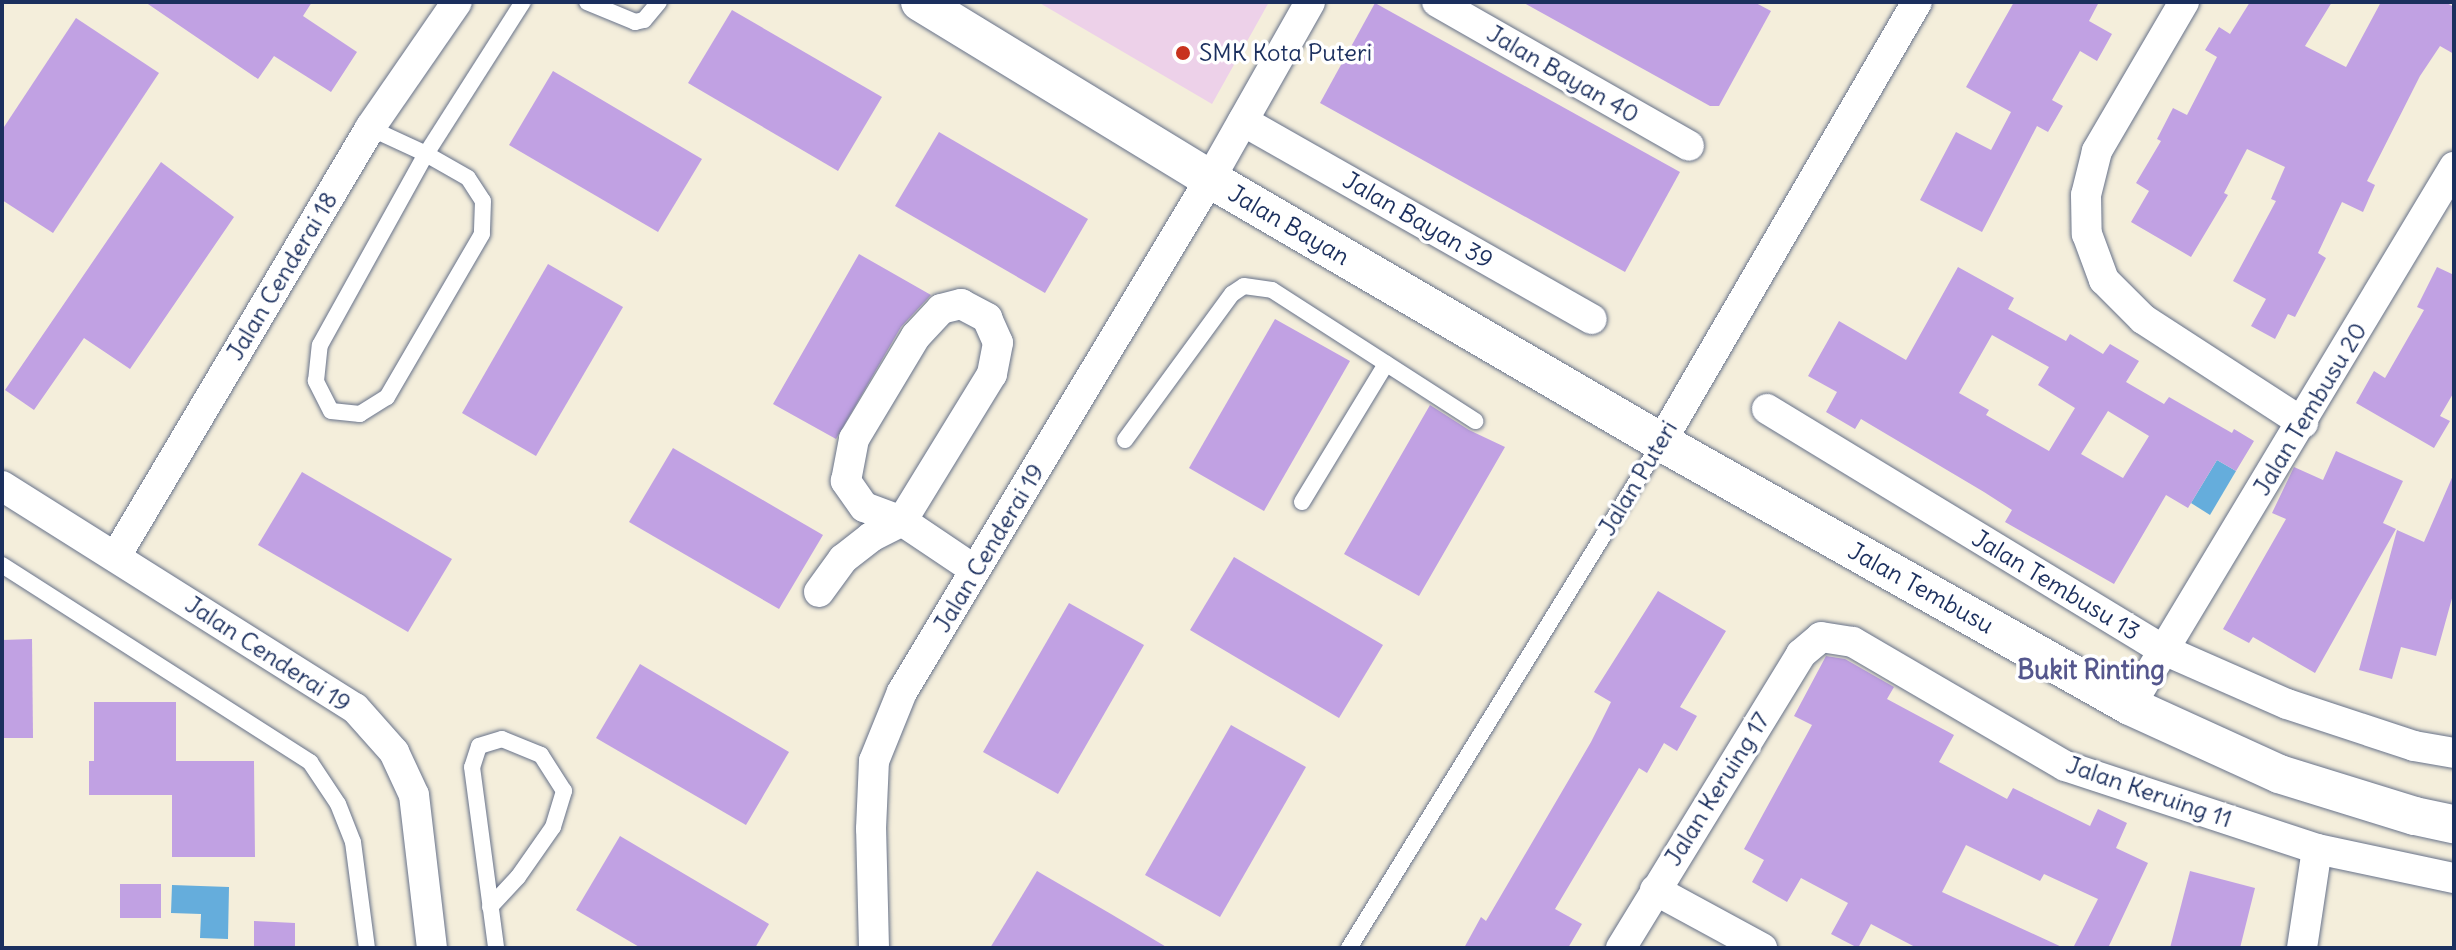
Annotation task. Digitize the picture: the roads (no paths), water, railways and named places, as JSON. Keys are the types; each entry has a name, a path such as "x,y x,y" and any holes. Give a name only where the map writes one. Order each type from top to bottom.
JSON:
{"street":[{"name":"Jalan Cenderai 18","path":"116,556 370,128 457,2"},
{"name":"Jalan Bayan","path":"920,2 1210,179 1661,442"},
{"name":"Jalan Cenderai 19","path":"874,948 871,829 874,761 902,692 1210,179 1310,2"},
{"name":"Jalan Bayan 40","path":"1437,2 1689,146"},
{"name":"Jalan Puteri","path":"1661,442 1917,2"},
{"path":"2184,2 2097,151 2086,195 2087,234 2104,280 2143,319 2303,423"},
{"name":"Jalan Bayan 39","path":"1243,121 1592,319"},
{"name":"Jalan Tembusu 20","path":"2130,706 2452,176"},
{"path":"819,592 843,559 871,537 902,521 992,374 998,343 987,318 961,304 941,309 916,336 854,439 846,481 864,507 902,521 975,570"},
{"name":"Jalan Tembusu 13","path":"1767,409 2164,650 2287,704 2414,746 2454,753"},
{"name":"Jalan Tembusu","path":"1661,442 2130,706 2279,774 2415,816 2454,824"},
{"name":"Jalan Cenderai 19","path":"2,486 355,708 394,752 414,795 432,948"},
{"name":"Jalan Keruing 11","path":"1821,637 1853,642 2065,766 2317,849 2454,878"},
{"name":"Jalan Keruing 17","path":"1621,948 1801,654 1821,637"},
{"path":"2302,948 2317,849"},
{"path":"1655,890 1762,948"}],"lane":[{"path":"370,128 426,154 468,178 483,201 482,234 387,397 360,414 331,411 316,381 320,345 426,154 523,2"},
{"path":"587,2 635,22 644,20 659,2"},
{"path":"1125,440 1232,294 1244,286 1272,290 1475,421"},
{"path":"1302,502 1386,364"},
{"name":"Jalan Puteri","path":"1349,948 1661,442"},
{"path":"2,565 310,762 338,804 353,842 367,948"},
{"path":"490,907 518,877 553,827 564,791 541,755 502,739 479,746 472,767 490,907 496,948"}],"water":[{"path":"2217,460 2236,471 2210,515 2191,503"},
{"path":"172,885 229,887 228,939 200,938 201,914 171,913"}],"place":[{"name":"SMK Kota Puteri","path":"1183,53"}],"district":[{"name":"Bukit Rinting","path":"2091,670"}]}
